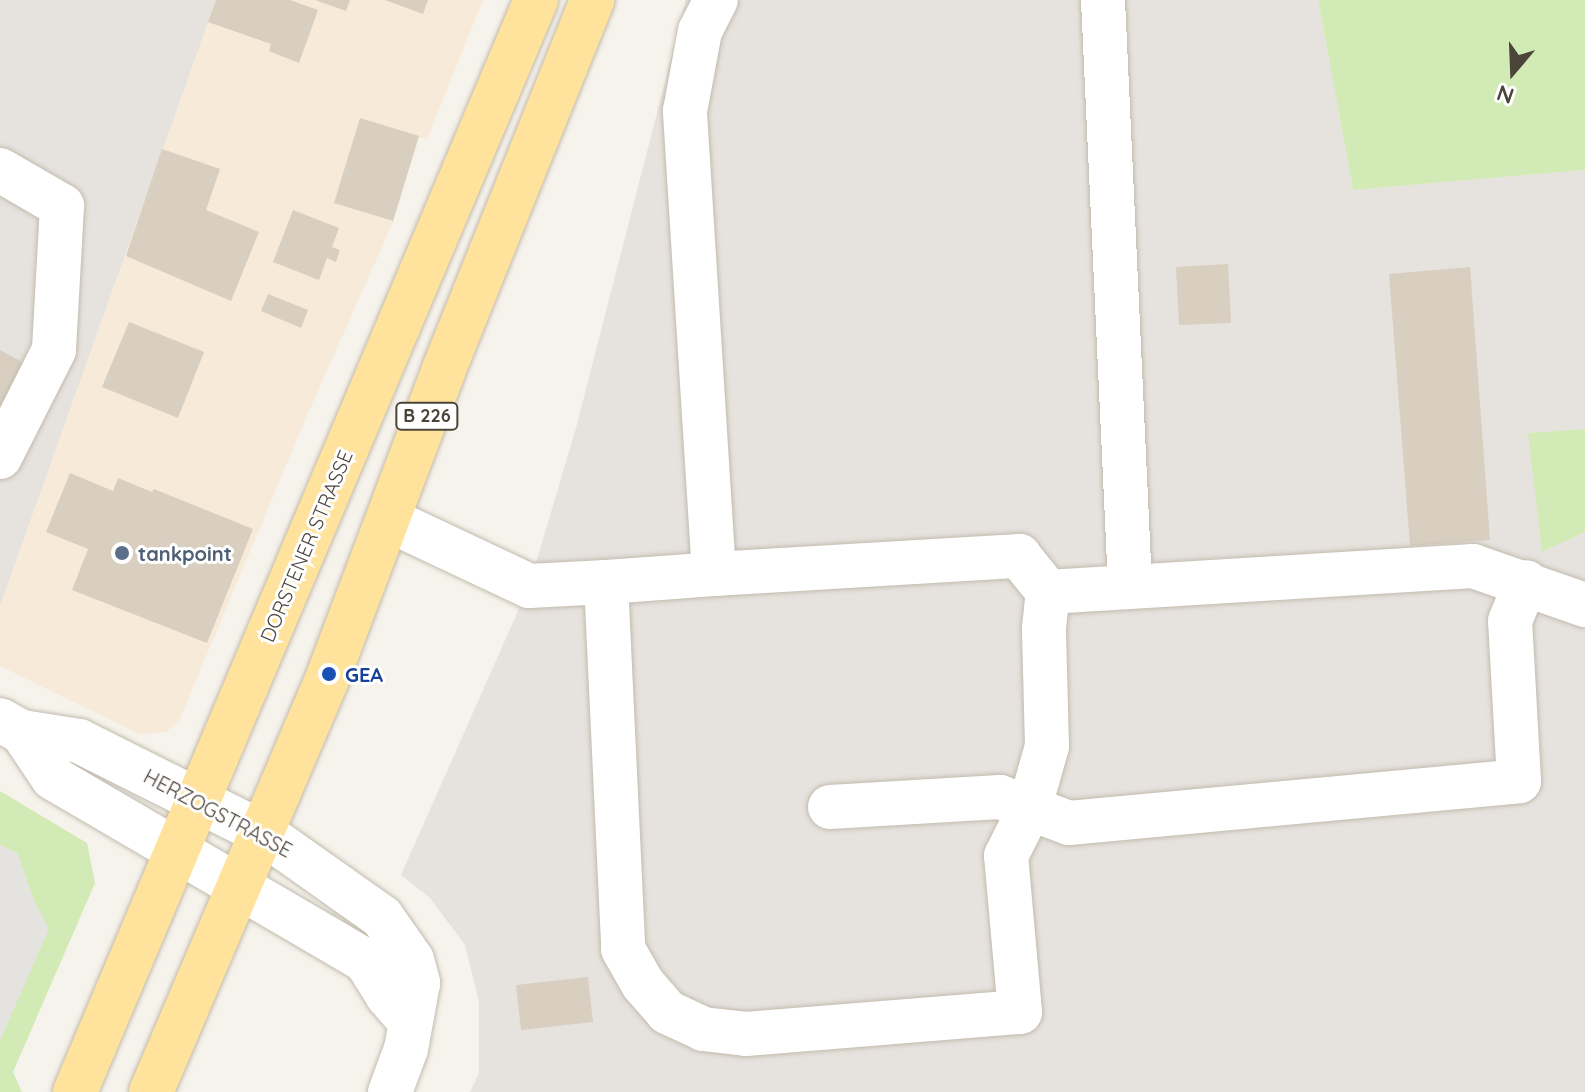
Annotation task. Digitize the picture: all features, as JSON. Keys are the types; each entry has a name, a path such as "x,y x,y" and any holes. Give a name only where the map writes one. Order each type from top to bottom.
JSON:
{"main road":[{"name":"DORSTENER STRASSE","path":"75,1092 536,0"},
{"name":"B 226","path":"151,1092 263,833 592,0"}],"street":[{"path":"714,574 685,111 700,31 716,0"},
{"path":"1103,0 1130,585"},
{"path":"0,170 62,206 54,350 0,457"},
{"path":"389,520 529,586 1019,556 1048,592 1044,628 1047,746 1029,810 1006,856 1020,1012 746,1034 703,1029 667,1012 643,984 623,949 606,582"},
{"path":"1048,592 1473,566 1585,605"},
{"path":"830,807 1000,797 1069,823 1519,781 1510,621 1526,582"},
{"name":"HERZOGSTRASSE","path":"11,726 79,741 263,833 340,884 392,928 412,960 418,983 406,1049 390,1092"},
{"name":"HERZOGSTRASSE","path":"11,726 53,778 366,961 387,995 410,1021"}],"shaded area":[{"path":"0,0 216,0 0,606"},
{"path":"216,0 483,0 427,139 419,137 393,222 305,420 179,721 166,732 139,734 0,666 0,606"},
{"path":"686,0 1318,0 1353,190 1585,170 1585,429 1529,433 1542,552 1585,532 1585,1092 470,1092 479,1073 479,1002 465,945 430,898 401,875 529,586 576,428"},
{"path":"0,845 17,853 34,901 49,929 0,1040"}],"green space":[{"path":"1318,0 1585,0 1585,170 1353,190"},
{"path":"1585,429 1585,532 1542,552 1528,433"},
{"path":"0,791 87,843 95,883 13,1072 22,1092 0,1092 0,1040 48,929 17,853 0,845"}],"building":[{"path":"216,0 290,0 318,10 299,63 269,51 271,44 208,22"},
{"path":"315,0 350,0 346,11"},
{"path":"385,0 428,0 423,14"},
{"path":"360,118 419,136 393,221 334,203"},
{"path":"162,149 220,169 206,210 259,232 231,301 126,256"},
{"path":"293,210 339,228 332,247 340,250 336,262 327,258 319,280 273,262"},
{"path":"1228,264 1231,323 1179,325 1176,267"},
{"path":"1470,267 1490,540 1410,546 1389,274"},
{"path":"268,294 308,310 301,328 261,311"},
{"path":"129,322 204,352 178,418 102,387"},
{"path":"0,350 28,365 0,417"},
{"path":"70,473 113,491 118,478 152,492 154,489 253,529 207,643 72,590 88,549 46,532"},
{"path":"588,977 593,1022 521,1030 516,985"}],"place":[{"name":"tankpoint","path":"122,553"},
{"name":"GEA","path":"329,674"}]}
